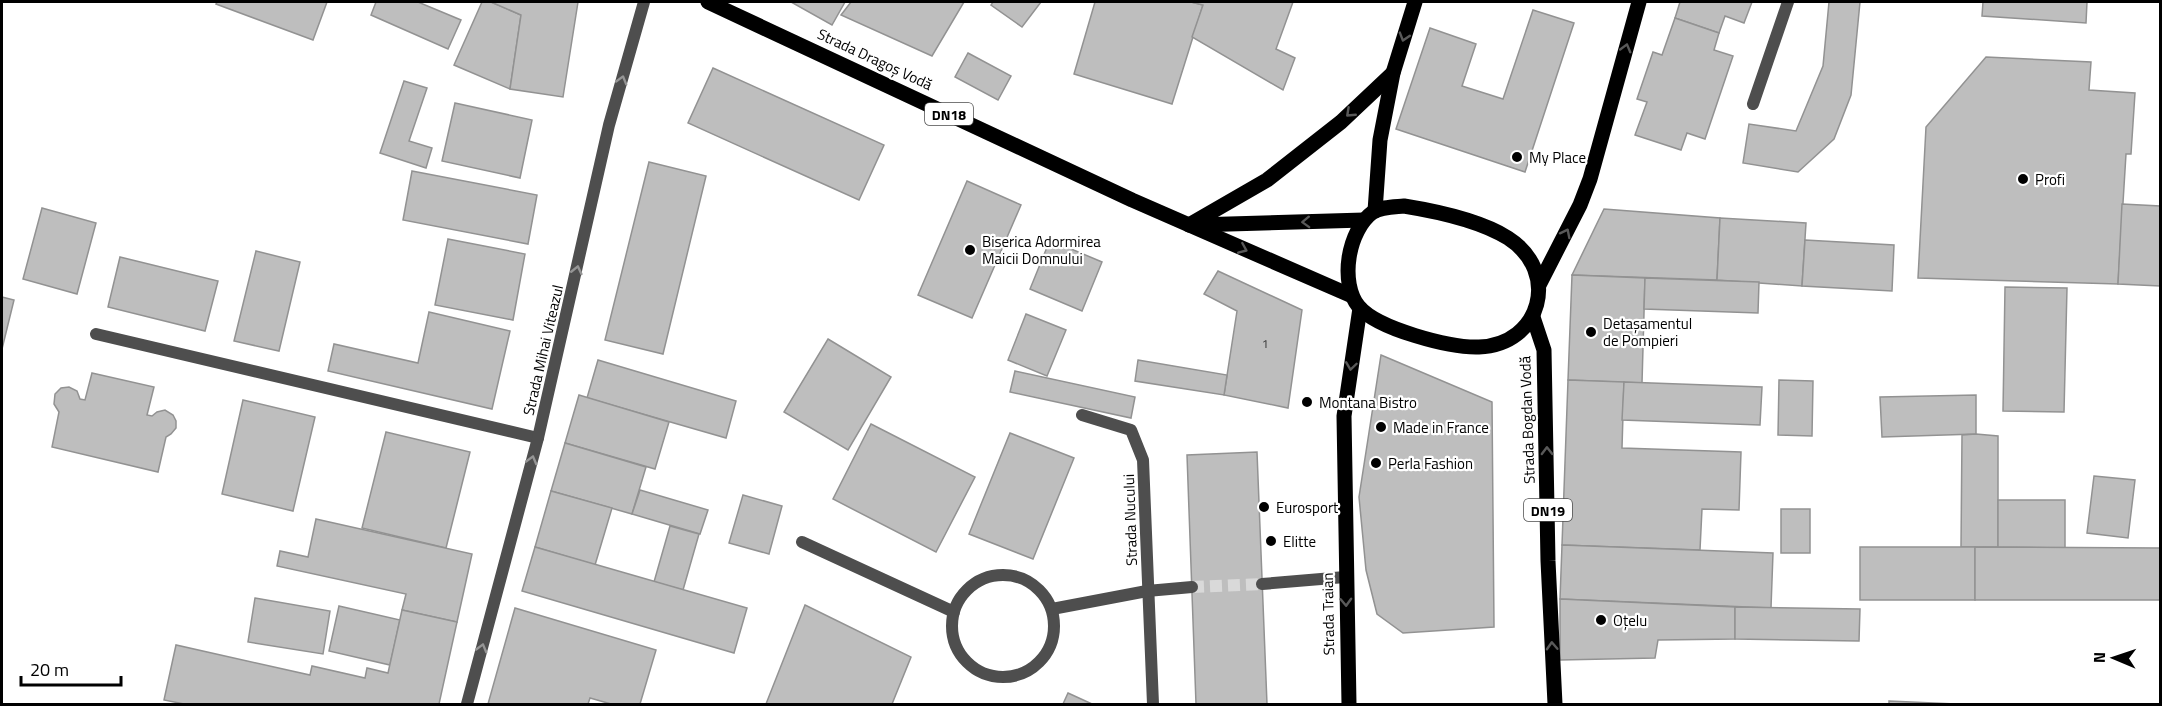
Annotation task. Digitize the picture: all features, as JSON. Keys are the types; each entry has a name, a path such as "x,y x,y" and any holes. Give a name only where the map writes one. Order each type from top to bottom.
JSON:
{"main road":[{"name":"Strada Dragoș Vodă","path":"708,2 1356,302"},
{"path":"1370,215 1404,206 1422,209 1468,222 1509,239 1527,256 1536,270 1539,285 1538,302 1533,317 1514,336 1498,344 1467,347 1434,341 1402,330 1371,316 1356,302 1348,274 1349,253 1354,235 1370,215 1380,140 1393,73 1415,2"},
{"path":"1539,285 1581,205 1639,2"},
{"path":"1189,225 1267,180 1341,122 1393,73"},
{"name":"Strada Dragoș Vodă","path":"1189,225 1370,215"},
{"name":"Strada Traian","path":"1349,705 1344,416 1356,302"},
{"name":"Strada Bogdan Vodă","path":"1533,317 1544,350 1548,561 1555,705"}],"street":[{"name":"Strada Mihai Viteazul","path":"467,705 538,438 609,125 644,2"},
{"path":"1753,104 1788,2"},
{"path":"96,334 538,438"},
{"name":"Strada Nucului","path":"1082,415 1131,430 1143,460 1153,705"},
{"path":"802,542 954,612"},
{"path":"1003,575 1024,579 1042,592 1052,609 1054,632 1047,652 1033,668 1014,676 993,676 974,668 959,653 952,633 954,612 964,593 982,580 1003,575"},
{"path":"1262,584 1345,577"},
{"path":"1052,609 1147,591 1192,587"}],"building":[{"path":"217,2 327,2 313,40 216,4"},
{"path":"376,2 418,2 461,20 448,49 371,15"},
{"path":"482,2 491,2 521,15 510,89 454,65"},
{"path":"491,2 578,2 563,97 510,89 521,15"},
{"path":"791,2 845,2 832,25"},
{"path":"851,2 964,2 932,56 841,15"},
{"path":"993,2 1041,2 1022,27 991,5"},
{"path":"1095,2 1191,2 1203,5 1172,104 1074,74"},
{"path":"1191,2 1293,2 1276,49 1295,58 1283,90 1192,37 1203,5"},
{"path":"1680,2 1752,2 1744,23 1725,16 1719,33 1675,18"},
{"path":"1829,2 1860,2 1851,95 1834,139 1798,172 1743,163 1749,124 1796,131 1823,66"},
{"path":"1983,2 2087,2 2086,23 1982,16"},
{"path":"1533,10 1574,23 1525,172 1396,129 1430,28 1476,44 1462,86 1503,99"},
{"path":"1675,18 1719,33 1714,50 1733,56 1705,139 1687,133 1681,150 1635,135 1647,102 1637,99 1653,52 1662,55"},
{"path":"968,53 1011,76 998,100 955,77"},
{"name":"Profi","path":"1986,57 2091,62 2089,90 2135,93 2131,154 2126,154 2118,284 1918,278 1926,127"},
{"path":"713,68 884,145 859,200 688,123"},
{"path":"404,81 427,88 409,141 432,148 426,168 380,153"},
{"path":"455,103 532,120 520,178 442,161"},
{"path":"649,162 706,176 663,354 605,340"},
{"path":"412,171 537,195 528,244 403,220"},
{"name":"Biserica Adormirea Maicii Domnului","path":"967,181 1021,205 972,318 918,295"},
{"path":"2122,204 2160,206 2160,286 2118,284"},
{"path":"42,208 96,223 77,294 23,279"},
{"path":"1604,209 1720,218 1717,280 1572,275"},
{"path":"1720,218 1806,223 1802,286 1717,280"},
{"path":"448,239 525,254 513,320 435,305"},
{"path":"1050,240 1102,262 1082,311 1030,289"},
{"path":"1805,240 1894,245 1892,291 1802,286"},
{"path":"256,251 300,262 279,351 234,341"},
{"path":"120,257 218,281 205,331 108,307"},
{"path":"1218,271 1302,310 1288,408 1224,395 1237,311 1204,294"},
{"path":"1572,275 1645,278 1642,383 1568,380"},
{"path":"1645,278 1759,282 1758,313 1644,309"},
{"path":"2005,287 2067,288 2064,412 2003,411"},
{"path":"2,297 14,300 2,349"},
{"path":"429,312 510,331 492,409 328,371 334,344 418,363"},
{"path":"1026,314 1066,330 1047,376 1008,360"},
{"path":"828,339 891,377 848,450 784,412"},
{"path":"1381,355 1492,402 1494,627 1403,633 1377,614 1366,570 1359,497"},
{"path":"598,360 736,401 726,438 587,398"},
{"path":"1138,360 1227,375 1224,395 1135,381"},
{"path":"1015,371 1135,397 1131,418 1010,392"},
{"path":"92,373 154,387 147,415 152,416 165,410 173,415 176,428 166,437 158,472 52,447 59,412 54,404 55,394 61,388 69,387 77,391 80,399 85,400"},
{"path":"1568,380 1624,382 1622,448 1741,452 1739,510 1702,509 1700,550 1562,545"},
{"path":"1779,380 1813,381 1812,436 1778,435"},
{"path":"1624,382 1762,387 1760,425 1622,420"},
{"path":"579,395 669,422 655,469 565,443"},
{"path":"1976,395 1976,434 1882,437 1880,397"},
{"path":"243,400 315,417 293,511 222,494"},
{"path":"871,424 975,477 936,552 833,499"},
{"path":"386,432 470,452 446,548 362,528"},
{"path":"1010,433 1074,458 1033,559 969,534"},
{"path":"1962,435 1998,436 1998,547 1961,547"},
{"path":"565,443 646,467 632,514 551,491"},
{"path":"1257,452 1267,704 1196,704 1187,455"},
{"path":"2094,476 2135,480 2128,538 2087,533"},
{"path":"640,490 708,510 700,534 632,514"},
{"path":"551,491 612,508 595,565 535,547"},
{"path":"743,495 782,506 769,554 729,543"},
{"path":"1998,500 2065,500 2065,548 1998,547"},
{"path":"1781,509 1810,509 1810,553 1781,553"},
{"path":"316,519 472,554 457,622 402,610 406,594 277,566 280,551 308,557"},
{"path":"670,526 699,534 683,590 654,582"},
{"path":"1562,545 1773,553 1771,608 1560,599"},
{"path":"535,547 747,608 734,653 522,591"},
{"path":"1860,547 1975,547 1975,600 1860,600"},
{"path":"1975,547 2160,548 2160,600 1975,600"},
{"path":"255,598 330,611 323,654 248,642"},
{"path":"1560,599 1735,607 1735,639 1658,640 1655,658 1560,660"},
{"path":"805,605 911,657 892,704 766,704"},
{"path":"339,606 400,620 390,665 329,651"},
{"path":"1735,607 1860,609 1859,641 1735,639"},
{"path":"515,608 656,650 640,704 611,704 590,698 588,704 488,704"},
{"path":"402,610 457,622 439,704 184,704 164,700 176,645 310,675 312,666 365,678 367,668 388,673"},
{"path":"1068,693 1092,704 1063,704"},
{"path":"1889,701 1956,704 1889,704"}],"tunnel":[{"path":"1192,587 1262,584"}],"place":[{"name":"My Place","path":"1517,157"},
{"name":"Profi","path":"2023,179"},
{"name":"Biserica Adormirea Maicii Domnului","path":"970,250"},
{"name":"Detașamentul de Pompieri","path":"1591,332"},
{"name":"Montana Bistro","path":"1307,402"},
{"name":"Made in France","path":"1381,427"},
{"name":"Perla Fashion","path":"1376,463"},
{"name":"Eurosport","path":"1264,507"},
{"name":"Elitte","path":"1271,541"},
{"name":"Oțelu","path":"1601,620"}]}
